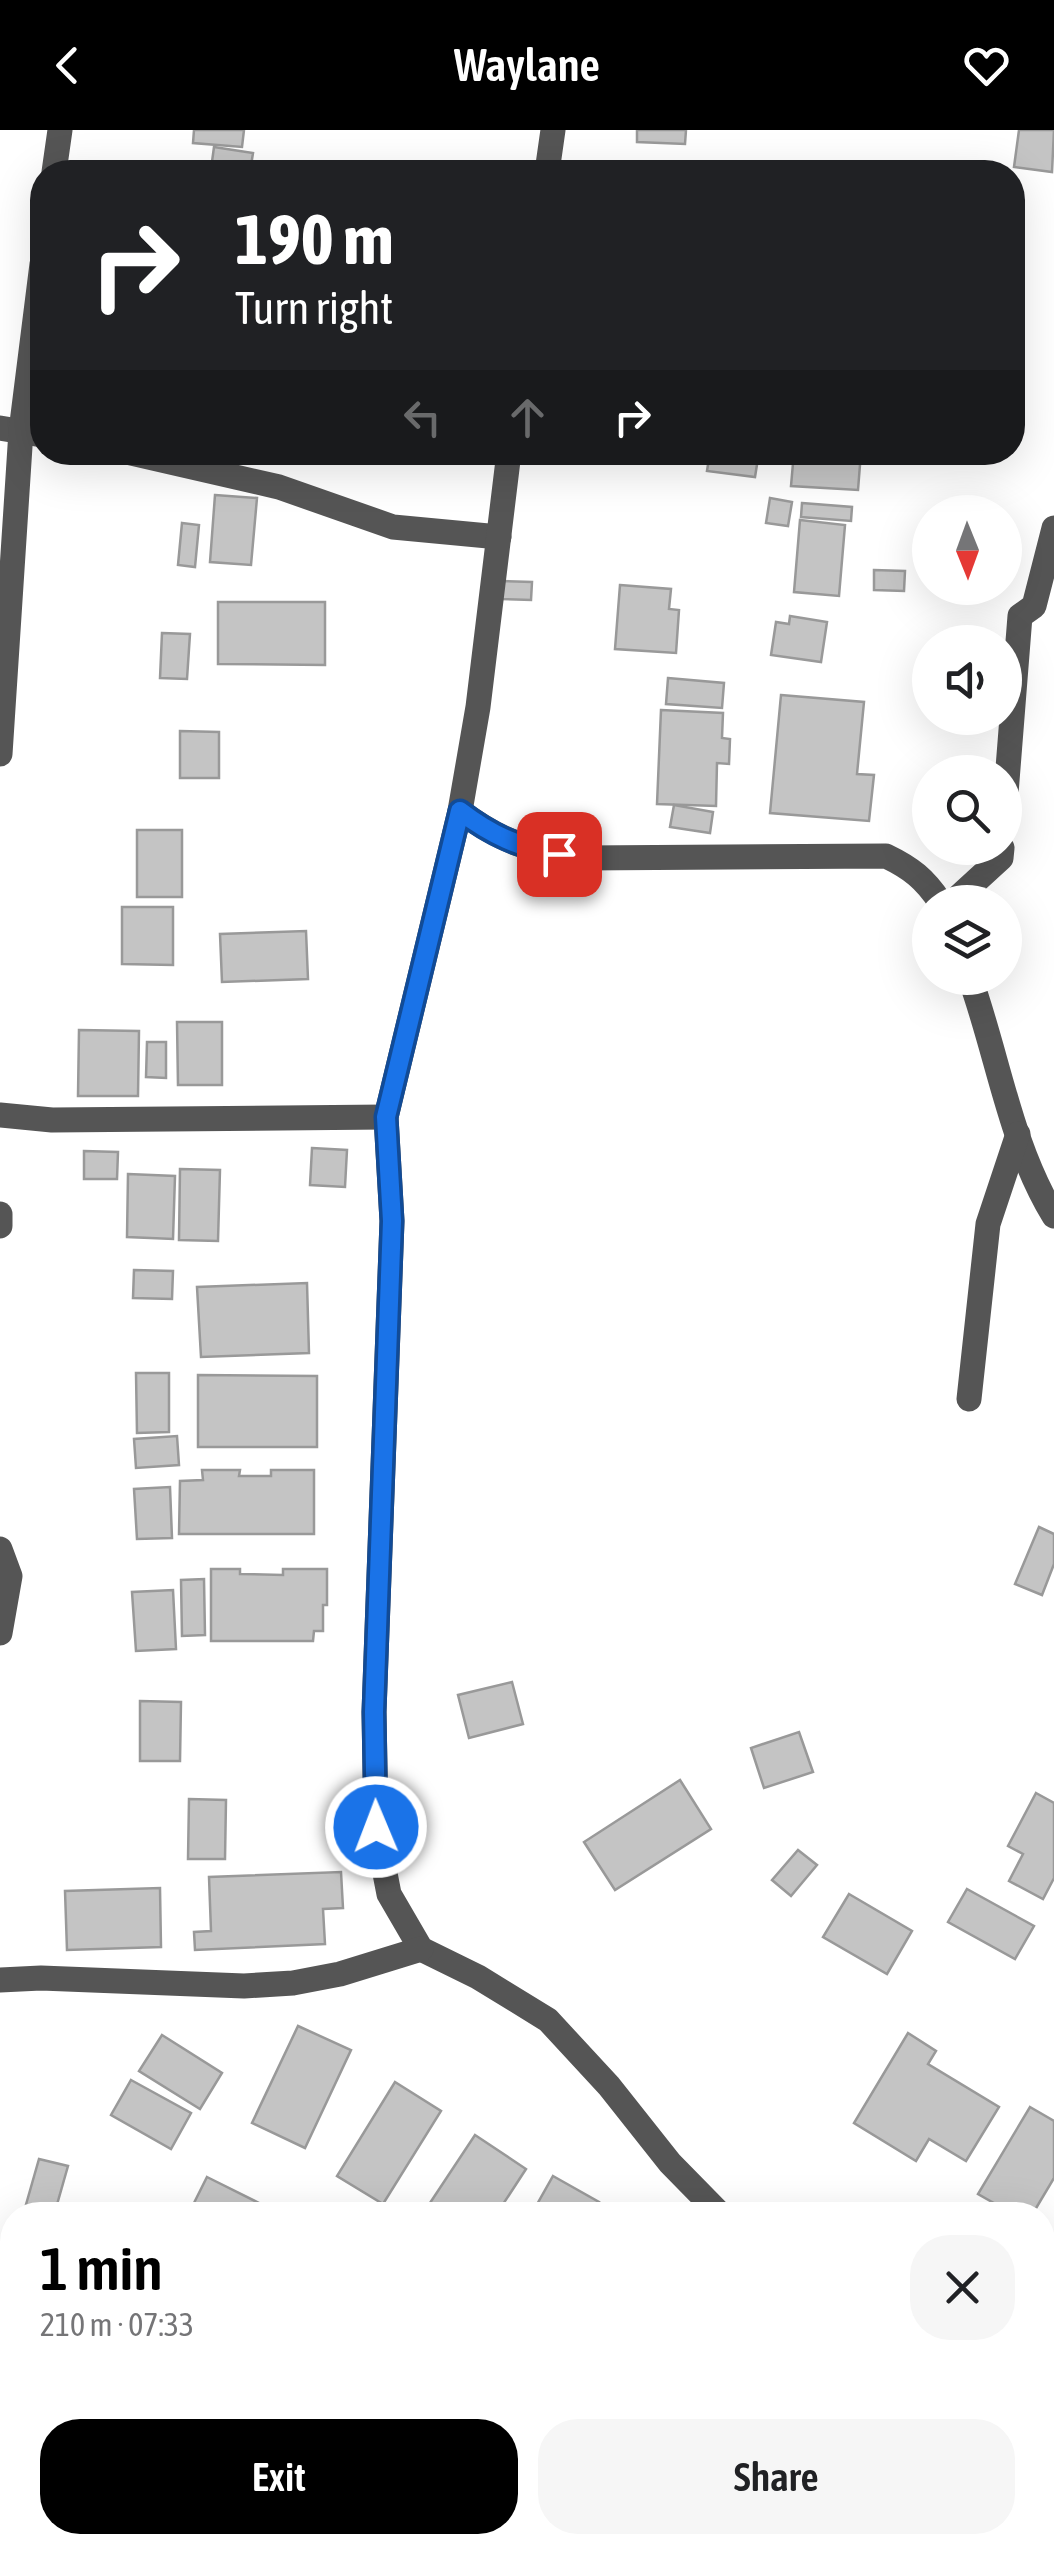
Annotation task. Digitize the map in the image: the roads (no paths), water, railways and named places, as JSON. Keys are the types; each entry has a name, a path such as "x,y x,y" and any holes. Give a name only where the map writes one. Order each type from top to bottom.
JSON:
{"street":[{"path":"56,160 60,130"},
{"path":"549,160 553,130"},
{"path":"0,754 21,431 30,359"},
{"path":"184,465 279,486 393,527 500,537"},
{"path":"508,465 478,707 460,811 386,1117 392,1221 374,1712 376,1827 390,1894 421,1950 478,1976 548,2020 708,2202"},
{"path":"1009,755 1020,616 1034,606 1054,528"},
{"path":"460,811 492,835 534,850 583,858 886,856 909,866 929,885"},
{"path":"972,885 994,865"},
{"path":"975,995 1018,1134 1054,1216"},
{"path":"0,1116 52,1120 386,1117"},
{"path":"969,1399 988,1224 1018,1134"},
{"path":"0,1214 0,1226"},
{"path":"0,1549 10,1576 0,1633"},
{"path":"0,1980 42,1978 244,1986 293,1983 340,1974 421,1950"}]}
